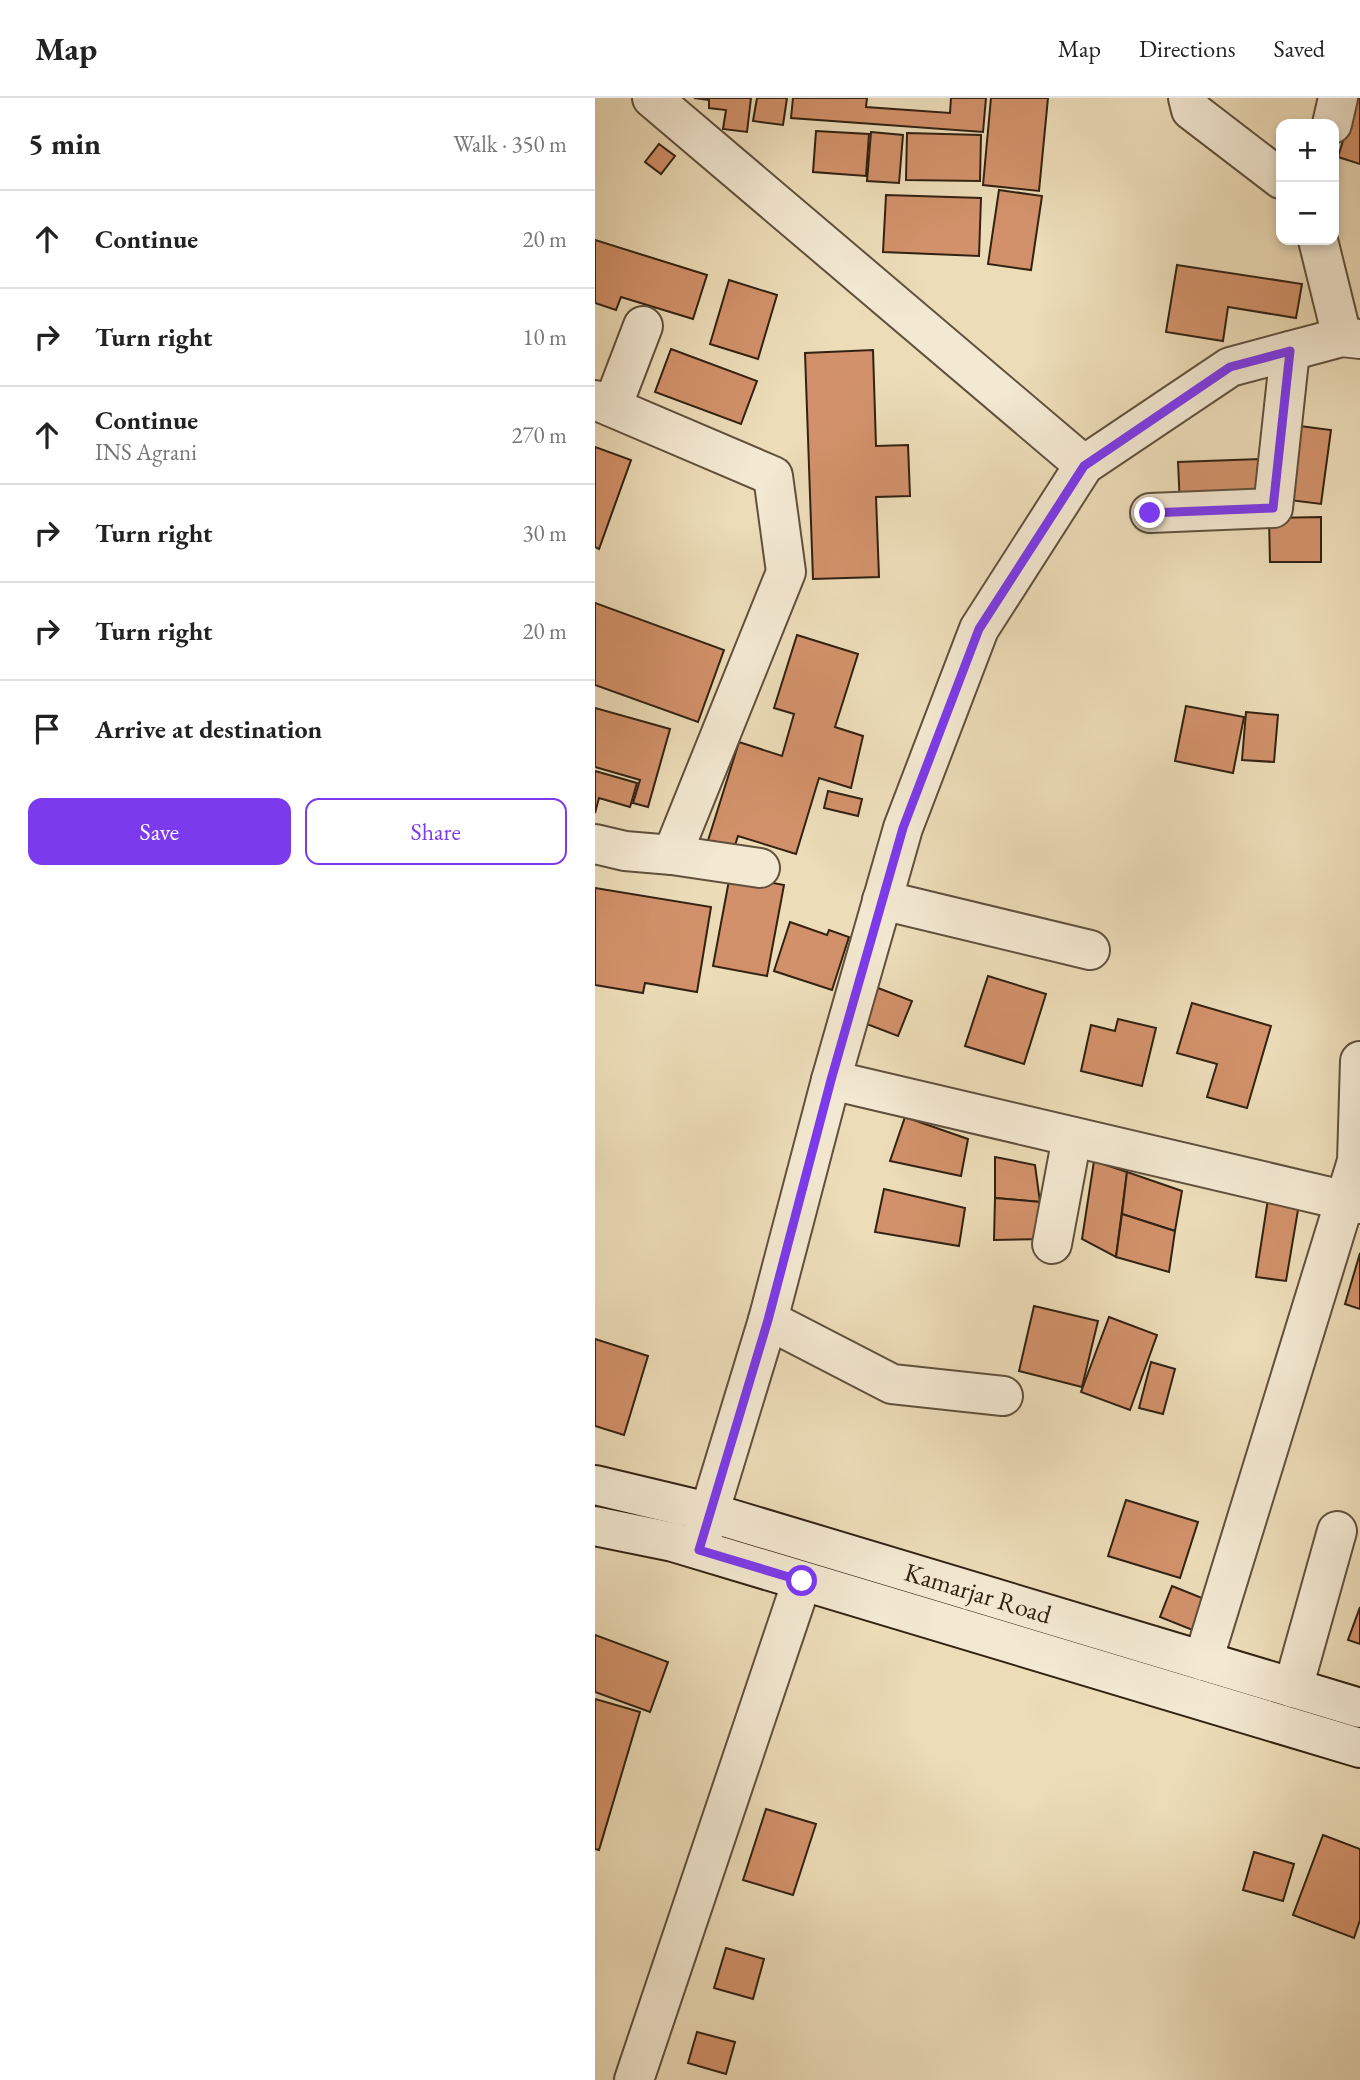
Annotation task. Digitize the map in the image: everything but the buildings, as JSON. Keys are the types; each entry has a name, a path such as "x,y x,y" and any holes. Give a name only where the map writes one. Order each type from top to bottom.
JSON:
{"street":[{"path":"652,98 1084,466"},
{"path":"1188,98 1191,110 1276,175"},
{"path":"1333,119 1338,98"},
{"path":"699,1550 708,1512 768,1320 831,1080 903,828 979,629 1084,466 1230,367 1351,338 1320,245"},
{"path":"643,326 603,404 773,476 786,572 672,855"},
{"path":"1150,513 1273,508 1290,351"},
{"path":"595,844 625,851 760,868"},
{"path":"882,900 1090,950"},
{"path":"1203,1661 1352,1203 1358,1161 1360,1061"},
{"path":"831,1080 1352,1203"},
{"path":"1052,1244 1072,1137"},
{"path":"768,1320 892,1384 1003,1396"},
{"name":"Kamarjar Road","path":"595,1485 708,1512 1360,1708"},
{"path":"595,1526 699,1550 1360,1748"},
{"path":"1293,1688 1337,1531"},
{"path":"634,2080 802,1581"}],"route":[{"path":"802,1581 699,1550 708,1512 768,1320 831,1080 903,828 979,629 1084,466 1230,367 1290,351 1273,508 1150,513"}]}
